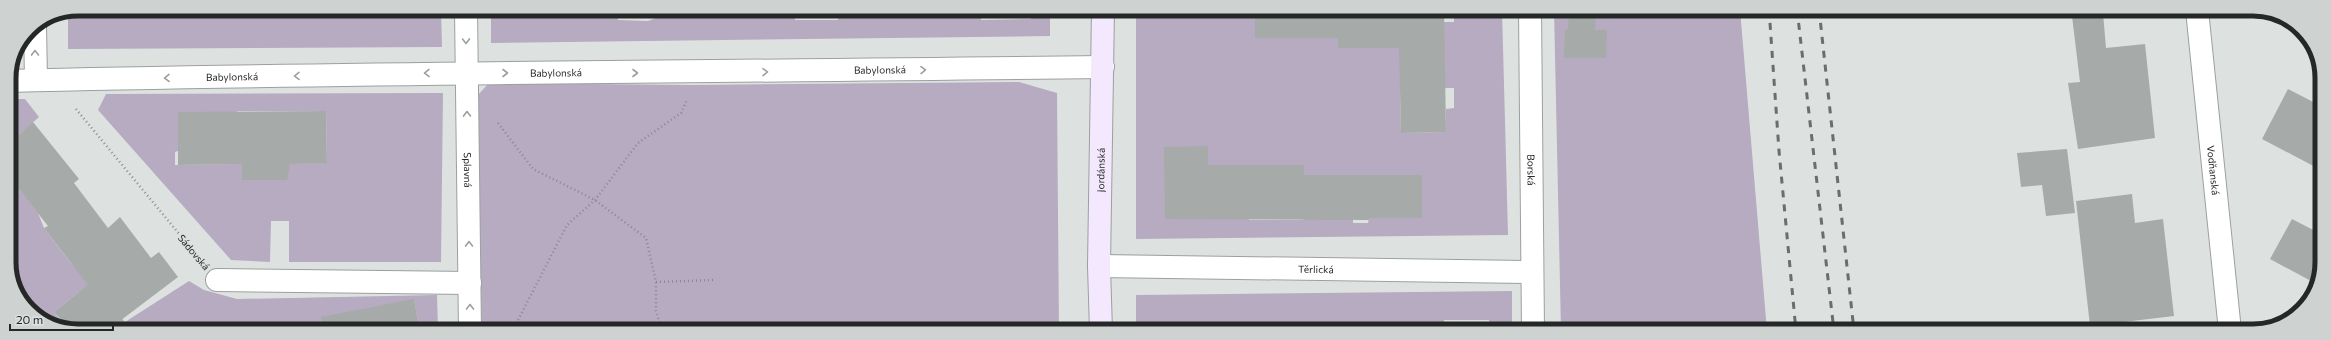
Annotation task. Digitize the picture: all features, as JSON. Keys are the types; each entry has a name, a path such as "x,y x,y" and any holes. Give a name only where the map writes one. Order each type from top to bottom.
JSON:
{"street":[{"name":"Splavná","path":"466,16 470,324"},
{"name":"Jordánská","path":"1101,324 1099,266 1104,16"},
{"name":"Borská","path":"1530,16 1533,324"},
{"name":"Vodňanská","path":"2198,16 2229,324"},
{"path":"35,33 36,80"},
{"name":"Babylonská","path":"16,81 466,73 701,73 1103,67"},
{"name":"Těrlická","path":"1099,266 1532,272"},
{"name":"Sádovská","path":"217,280 470,283"}],"path":[{"path":"516,324 567,225 595,200 638,143 681,113 701,73"},
{"name":"Sádovská","path":"72,105 217,280"},
{"path":"496,120 533,169 595,200 646,238 656,282 656,311 660,324"},
{"path":"656,282 715,280"}],"shaded area":[{"path":"441,16 442,47 68,49 68,17"},
{"path":"491,16 618,16 618,20 648,21 656,18 657,16 795,16 795,20 838,20 838,16 981,16 981,20 1031,19 1031,16 1050,16 1050,36 491,43"},
{"path":"1136,16 1255,16 1256,38 1297,38 1297,16 1338,16 1339,48 1436,48 1444,22 1454,22 1454,16 1502,16 1508,235 1136,239","holes":["1454,88 1454,108 1446,109 1446,132 1401,133 1400,89","1249,165 1304,220 1249,220","1353,175 1422,175 1422,218 1369,218 1368,223 1353,223"]},
{"path":"1554,16 1741,16 1766,324 1561,324"},
{"path":"1019,82 1057,93 1059,324 482,324 477,96 489,83 694,85"},
{"path":"443,93 441,262 289,262 289,221 271,221 270,262 231,260 98,110 106,94","holes":["237,111 326,111 327,163 238,164","178,151 236,164 175,165 175,152"]},
{"path":"16,99 25,99 39,117 16,138"},
{"path":"16,186 38,213 44,228 70,262 125,322 189,281 204,290 237,299 437,295 438,324 419,324 414,300 360,310 363,324 101,324 78,293 54,312 61,321 43,314 31,303 24,293 17,274"},
{"path":"1512,291 1512,324 1489,324 1489,320 1444,320 1444,324 1136,324 1136,295"}],"building":[{"path":"1255,16 1444,16 1446,132 1401,133 1399,48 1338,48 1338,38 1255,38"},
{"path":"1569,16 1596,16 1595,30 1607,30 1606,58 1564,58 1565,30 1568,30"},
{"path":"2072,16 2103,16 2106,48 2145,44 2155,138 2078,149 2068,83 2080,82"},
{"path":"2288,89 2315,103 2315,167 2262,139"},
{"path":"326,111 327,163 290,164 287,180 242,180 242,164 178,165 178,112"},
{"path":"33,122 79,179 74,183 108,228 120,217 151,258 159,252 178,277 116,324 78,324 62,322 54,312 88,285 44,228 48,226 16,186 16,138"},
{"path":"1208,146 1208,165 1304,165 1304,175 1422,175 1422,218 1369,218 1369,220 1165,219 1164,147"},
{"path":"2067,149 2075,213 2046,216 2042,185 2021,187 2017,153"},
{"path":"2132,194 2135,223 2163,219 2174,316 2107,324 2090,324 2076,201"},
{"path":"2292,219 2315,231 2315,262 2311,281 2270,259"},
{"path":"414,299 419,324 322,324 321,317"}],"railway":[{"path":"1769,16 1779,151 1795,324"},
{"path":"1798,16 1833,324"},
{"path":"1820,16 1853,324"}]}
